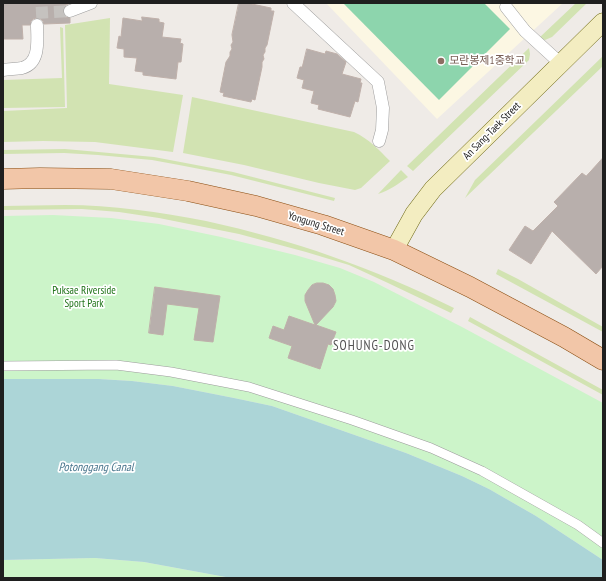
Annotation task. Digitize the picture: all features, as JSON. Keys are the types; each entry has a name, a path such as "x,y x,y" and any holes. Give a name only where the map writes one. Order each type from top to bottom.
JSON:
{"main road":[{"name":"An Sang-Taek Street","path":"394,250 414,214 433,189 603,22"},
{"name":"Yongung Street","path":"3,179 111,179 188,191 256,206 323,225 394,250 470,287 564,337 603,360"}],"street":[{"path":"70,11 91,3"},
{"path":"293,3 378,82 382,108 382,130 379,141"},
{"path":"506,7 525,31 560,63"},
{"path":"3,70 23,68 32,62 36,54 37,24"},
{"path":"3,366 116,365 171,372 249,387 352,420 431,448 482,471 578,525 603,543"}],"shaded area":[{"name":"모란봉제1중학교","path":"326,3 563,3 437,119"}],"green space":[{"name":"모란봉제1중학교","path":"343,3 484,3 510,29 439,100"},
{"path":"576,3 587,3 552,37 545,40 539,38"},
{"path":"110,18 109,84 183,95 173,152 95,142 3,142 3,111 67,108 65,25"},
{"path":"60,27 63,28 65,107 3,108 3,80 62,78"},
{"path":"529,48 529,60 413,171 407,166"},
{"path":"603,56 603,66 465,198 475,180"},
{"path":"192,97 354,132 369,141 390,161 361,188 355,190 183,153"},
{"path":"65,149 154,157 233,172 335,198 334,201 231,175 152,160 64,153 3,154 3,150"},
{"path":"401,170 408,177 390,189 378,194"},
{"path":"65,205 118,208 171,215 206,221 270,237 302,246 363,268 394,280 454,308 451,313 349,265 239,234 159,218 119,212 82,209 3,210 3,206"},
{"name":"Puksae Riverside Sport Park","path":"53,215 111,218 159,224 221,237 295,255 340,268 374,282 462,327 603,403 603,560 536,516 489,489 462,476 406,453 272,406 173,386 132,381 99,379 3,379 3,216"},
{"path":"498,269 603,327 603,332 496,274"},
{"path":"470,317 603,390 603,395 468,321"},
{"path":"95,558 144,562 231,578 3,578 3,560"}],"water":[{"name":"Potonggang Canal","path":"3,379 99,379 132,381 173,386 272,406 406,453 489,489 536,516 603,560 603,578 231,578 144,562 95,558 3,560"}],"building":[{"path":"3,3 70,3 64,6 63,13 65,17 70,18 70,23 44,24 41,19 36,18 31,21 30,25 22,25 23,39 3,39"},
{"path":"239,3 247,3 271,8 271,11 274,11 267,45 263,55 264,59 262,62 255,100 252,99 251,102 223,96 224,93 220,92 226,62 232,49 232,35"},
{"path":"142,17 159,19 159,22 164,23 162,37 181,39 180,43 183,44 181,62 178,62 176,79 143,75 143,72 135,71 137,58 124,57 124,49 117,48 119,36 121,37 123,18 142,21"},
{"path":"307,49 325,54 326,51 337,54 346,62 342,74 361,79 360,83 362,83 358,102 355,101 350,117 318,109 319,105 311,103 314,91 302,88 304,80 297,78"},
{"path":"603,158 603,266 596,274 552,231 531,264 509,250 525,226 533,231 558,206 554,202 582,173 586,176"},
{"path":"317,283 329,285 333,289 336,301 333,307 316,325 336,332 331,345 328,344 320,369 288,358 292,346 269,338 273,326 284,330 289,316 315,325 305,301 305,295 312,285"},
{"path":"155,287 220,296 213,342 194,340 199,308 167,304 163,335 149,333"}],"tunnel":[{"path":"36,13 70,11"}],"place":[{"name":"모란봉제1중학교","path":"441,61"}],"district":[{"name":"SOHUNG-DONG","path":"374,346"}]}
